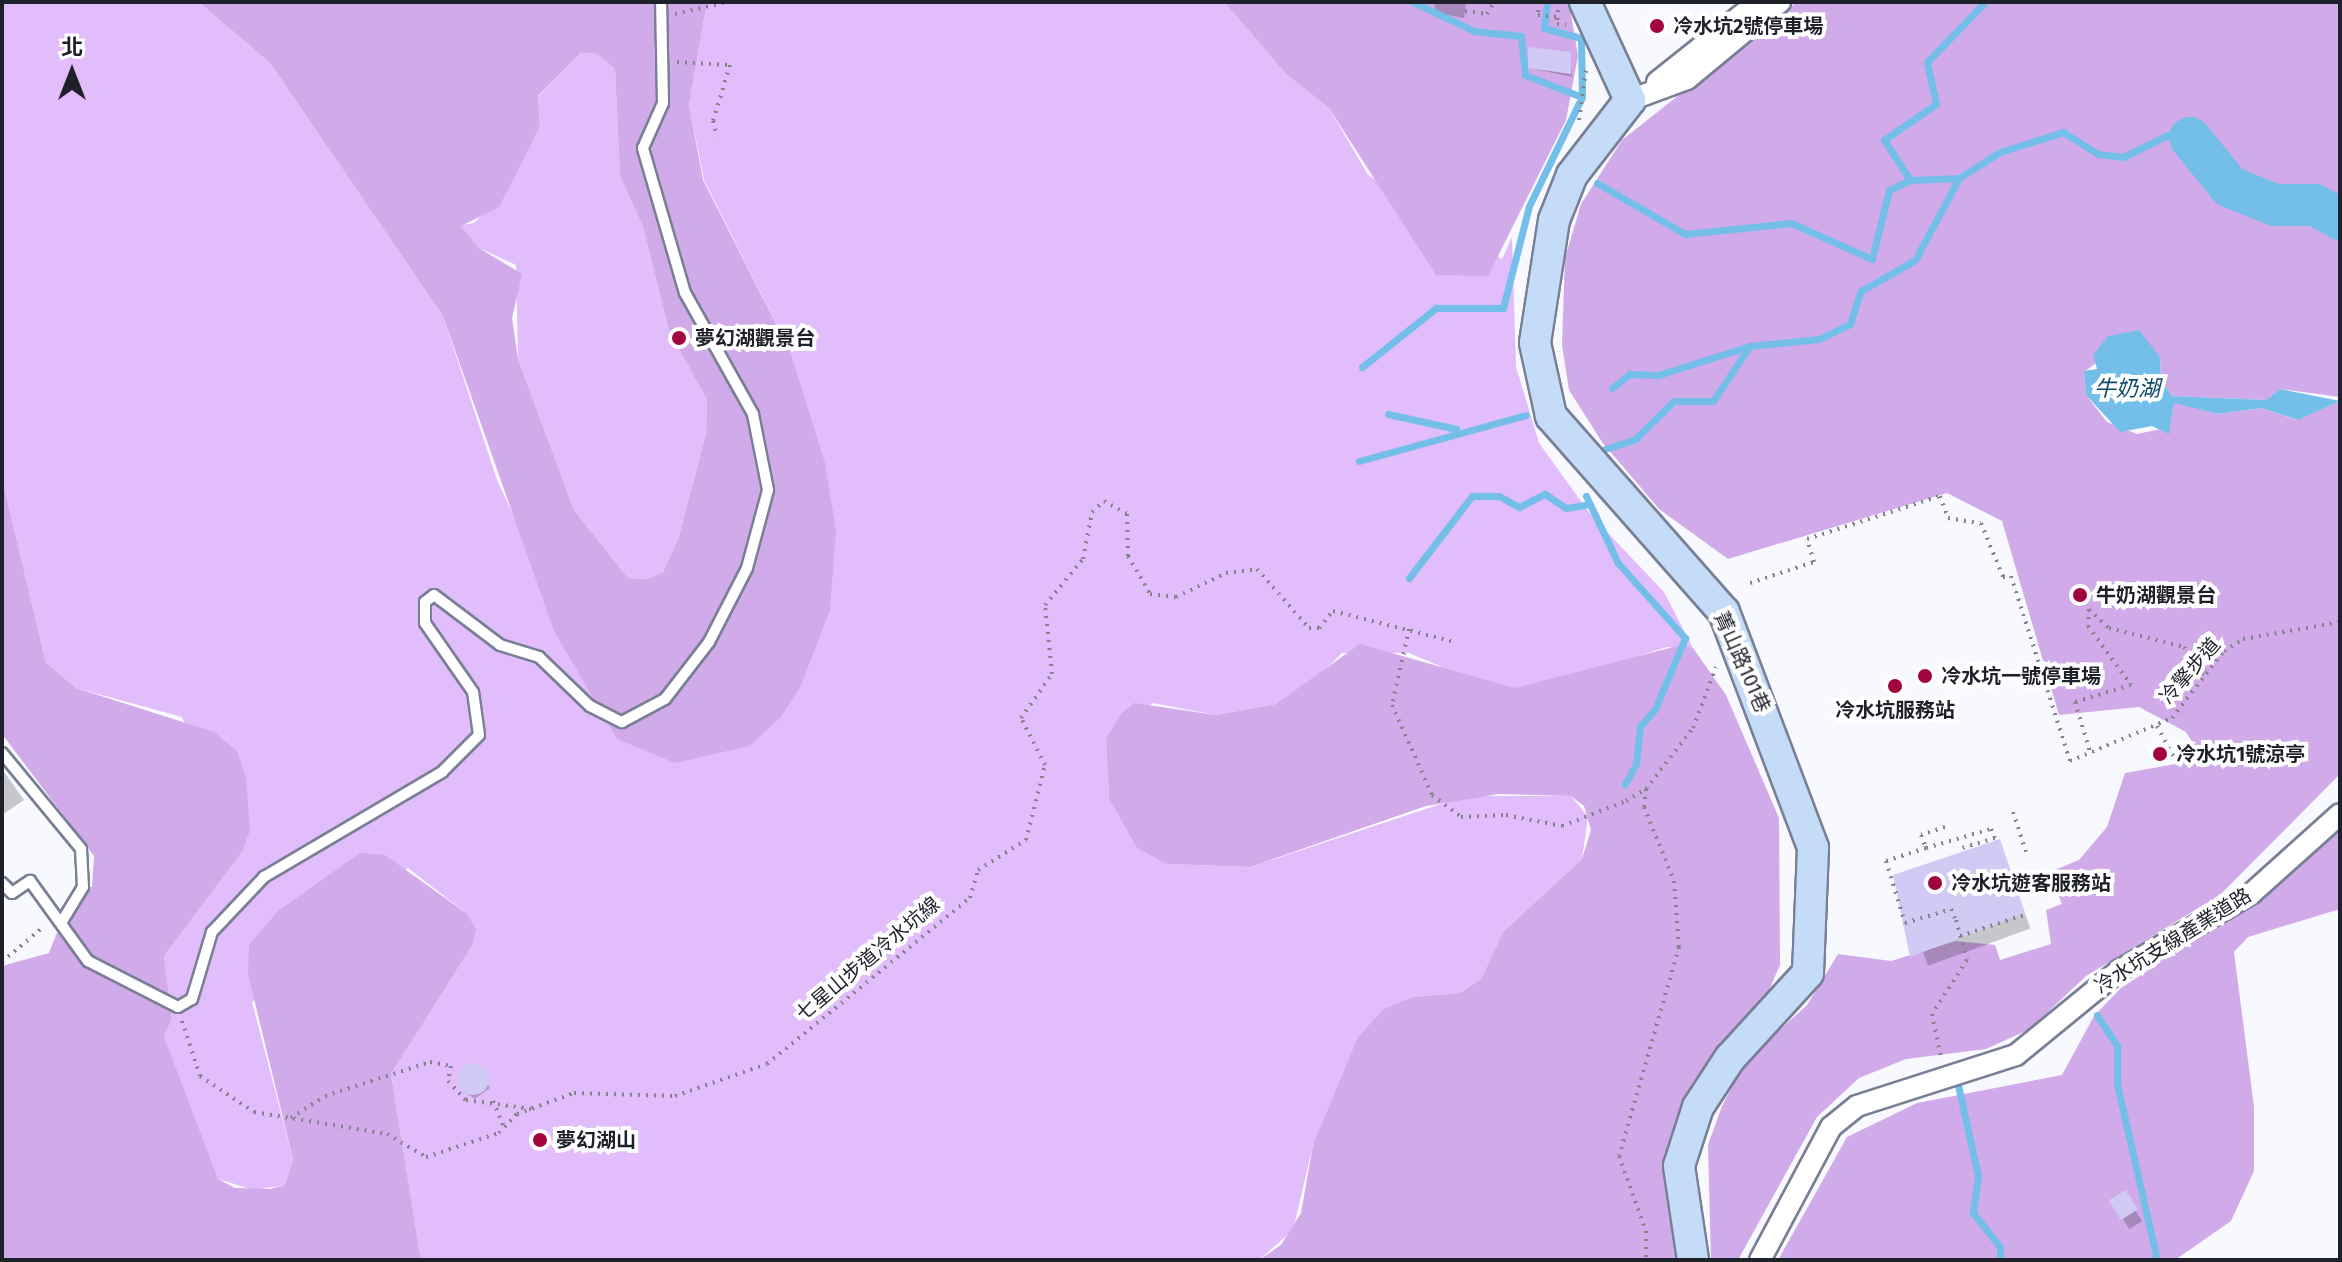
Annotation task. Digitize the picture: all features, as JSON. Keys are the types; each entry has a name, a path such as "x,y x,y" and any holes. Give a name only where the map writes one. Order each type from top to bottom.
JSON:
{"street":[{"path":"1585,2 1630,100"},
{"path":"1630,100 1742,2"},
{"path":"1630,100 1758,2"},
{"path":"1630,100 1687,79 1780,2"},
{"name":"菁山路101巷","path":"1630,100 1572,175 1554,220 1535,343 1551,416 1724,612 1813,848 1808,973 1730,1058 1698,1107 1679,1166 1693,1260"},
{"name":"冷水坑支線產業道路","path":"1760,1260 1831,1127 1857,1106 2016,1055 2120,970 2252,893 2340,814"}],"lane":[{"path":"2,883 12,893 30,881 104,973 178,1007 192,999 212,932 254,886 442,772 479,735 473,692 425,623 425,602 434,595 500,645 539,657 590,706 622,722 665,699 733,598 765,520 763,448 753,414 685,293 659,213 643,148 663,103 666,61 661,8"},
{"path":"2,753 81,849 83,887 61,923"}],"path":[{"path":"661,8 690,15 727,2"},
{"path":"1465,11 1487,14 1494,2"},
{"path":"1539,2 1538,15 1555,17 1561,25"},
{"path":"1555,17 1559,2"},
{"path":"666,61 730,65 713,121 717,136"},
{"path":"1578,124 1587,63"},
{"name":"冷擎步道","path":"1750,583 1814,562 1807,539 1940,496 1948,518 1981,523 2003,577 2011,576 2070,761 2157,726 2184,706 2204,677 2243,639 2340,622"},
{"name":"七星山步道冷水坑線","path":"178,1007 200,1076 254,1112 387,1134 426,1157 499,1133 503,1125 584,1091 675,1096 767,1064 970,898 978,870 1026,840 1045,765 1021,718 1052,674 1045,605 1083,559 1092,512 1104,501 1127,514 1128,556 1150,594 1176,597 1226,573 1257,569 1309,628 1319,628 1327,610 1409,629"},
{"path":"2083,604 2109,628 2184,647 2204,677"},
{"path":"2089,609 2088,626 2131,685 2075,702 2091,755"},
{"path":"1451,641 1409,629 1392,705 1432,795 1461,817 1506,815 1562,826 1646,789 1693,728 1716,660"},
{"path":"2157,726 2173,756"},
{"path":"1646,789 1644,807 1674,881 1679,947 1619,1156 1646,1231 1646,1260"},
{"path":"2013,812 2026,852"},
{"path":"1926,848 1921,835 1945,827"},
{"path":"1963,848 1995,838 1991,829 1886,861 1905,923 1951,909 1967,960"},
{"path":"1960,936 2024,915"},
{"path":"2,962 48,923 61,923"},
{"path":"289,1119 325,1096 430,1062 451,1066 455,1094 534,1110"},
{"path":"492,1100 503,1125"}],"shaded area":[{"path":"2,2 199,2 270,63 443,316 497,480 617,739 790,351 704,180 689,105 707,2 1224,2 1286,74 1329,108 1368,175 1502,259 1512,237 1516,367 1539,443 1591,515 1664,592 1693,648 1667,647 1544,686 1515,688 1485,685 1409,653 1342,653 1304,690 1276,704 1216,715 1153,703 1106,739 1109,798 1167,864 1250,867 1465,796 1571,796 1588,817 1582,859 1503,932 1481,979 1460,993 1413,997 1313,1145 1293,1230 1259,1260 421,1260 391,1074 472,946 466,913 408,868 252,1002 293,1159 285,1185 254,1190 218,1179 196,1137 164,1037 172,1019 164,956 242,852 182,717 76,688 46,663 2,478"},
{"path":"199,2 707,2 689,105 703,180 790,351 825,463 836,530 830,610 801,685 781,717 749,746 675,763 617,739 554,631 443,316 270,63","holes":["581,53 597,54 615,69 620,176 643,227 669,331 707,400 706,434 678,539 663,572 647,579 628,578 574,510 518,359 512,318 522,274 479,248 461,226 499,207 540,127 538,96"]},
{"path":"1224,2 1569,2 1578,56 1566,120 1488,276 1436,275 1329,108 1286,74"},
{"path":"1797,2 2340,2 2340,397 2280,389 2266,400 2172,396 2161,380 2160,357 2100,360 2084,372 2086,395 2107,422 2137,434 2170,427 2174,402 2218,414 2261,408 2297,420 2340,401 2340,774 2220,895 2086,976 2030,1029 1986,1049 1906,1059 1859,1078 1817,1117 1738,1260 1711,1260 1708,1145 1722,1106 1745,1062 1807,1005 1838,954 1891,961 1956,941 1995,945 2000,960 2051,944 2046,910 2062,904 2050,872 2079,860 2107,827 2125,773 2181,763 2198,751 2186,732 2139,707 2059,715 2002,521 1947,493 1728,559 1659,509 1602,442 1569,390 1562,345 1565,258 1581,204 1622,140"},
{"path":"581,53 597,54 615,69 620,176 643,227 669,331 707,400 706,434 678,539 663,572 647,579 628,578 574,510 518,359 516,265 479,248 460,225 474,223 507,189 540,127 538,97"},
{"path":"2,478 46,663 76,688 214,732 237,751 246,777 250,830 242,852 164,956 172,1019 164,1037 218,1179 235,1188 270,1189 285,1185 293,1159 248,974 249,945 278,911 360,853 385,855 466,913 476,929 472,946 391,1074 421,1260 2,1260 2,966 49,953 75,887 92,887 94,856 2,734"},
{"path":"1360,644 1515,688 1681,645 1693,648 1726,695 1779,818 1780,965 1766,997 1719,1044 1683,1110 1664,1168 1677,1260 1259,1260 1281,1245 1301,1213 1313,1145 1358,1037 1384,1009 1413,997 1460,993 1481,979 1503,932 1582,859 1591,830 1584,806 1571,796 1499,794 1426,806 1250,867 1167,864 1137,848 1109,798 1106,739 1122,713 1134,703 1216,715 1276,704"},
{"path":"2340,826 2340,909 2248,937 2234,952 2254,1107 2254,1171 2231,1221 2175,1260 1778,1260 1847,1137 1917,1103 2062,1075 2094,1016 2121,988 2260,896"}],"water":[{"name":"牛奶湖","path":"2139,330 2160,357 2161,380 2172,396 2266,400 2280,389 2340,401 2298,420 2261,408 2218,414 2174,403 2169,434 2152,426 2120,432 2086,395 2084,371 2097,369 2093,355 2108,336"}],"building":[{"path":"1528,47 1571,52 1571,74 1528,68"},
{"path":"2000,839 2025,913 1910,957 1893,875"},
{"path":"473,1063 484,1068 489,1079 484,1090 473,1095 462,1090 457,1079 462,1068"},
{"path":"2126,1190 2138,1210 2121,1220 2109,1200"}],"waterway":[{"path":"1413,2 1474,31 1521,36 1525,75 1582,97"},
{"path":"1362,367 1436,308 1503,308 1529,206 1582,97 1581,38 1544,28 1547,2"},
{"path":"1985,2 1927,62 1936,104 1884,140 1910,180 1959,178 2000,152 2063,132 2098,154 2123,157 2168,135 2190,138"},
{"path":"2190,138 2230,187 2275,205 2315,205 2340,219"},
{"path":"1612,388 1630,374 1658,375 1750,346 1819,339 1850,324 1861,291 1915,260 1959,178"},
{"path":"1597,183 1685,234 1791,223 1872,259 1889,190 1910,180"},
{"path":"1605,449 1635,439 1674,401 1713,401 1749,347"},
{"path":"1388,414 1456,429"},
{"path":"1359,461 1526,415"},
{"path":"1409,578 1472,496 1499,496 1519,507 1545,494 1566,508 1585,505"},
{"path":"1586,496 1618,563 1685,638 1655,709 1640,726 1636,764 1625,784"},
{"path":"2097,1015 2117,1046 2117,1084 2157,1260"},
{"path":"1958,1085 1978,1176 1973,1213 2000,1247 2000,1260"}],"place":[{"name":"冷水坑2號停車場","path":"1657,26"},
{"name":"夢幻湖觀景台","path":"679,338"},
{"name":"牛奶湖觀景台","path":"2080,595"},
{"name":"冷水坑一號停車場","path":"1925,676"},
{"name":"冷水坑服務站","path":"1895,686"},
{"name":"冷水坑1號涼亭","path":"2160,754"},
{"name":"冷水坑遊客服務站","path":"1935,883"},
{"name":"夢幻湖山","path":"540,1140"}]}
